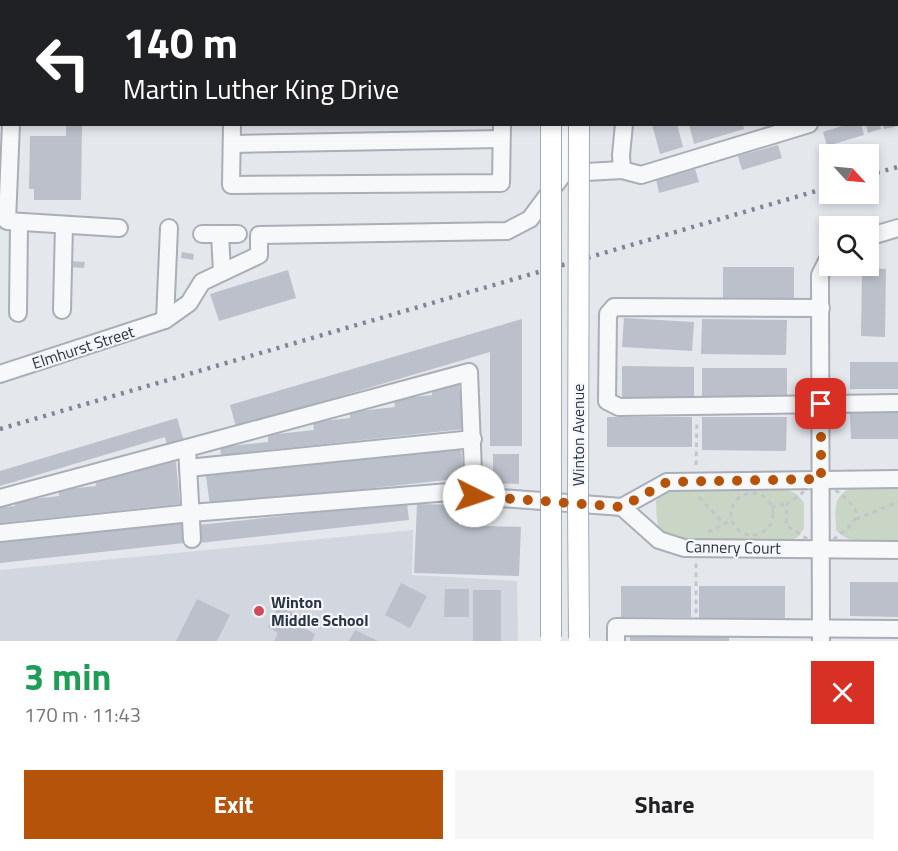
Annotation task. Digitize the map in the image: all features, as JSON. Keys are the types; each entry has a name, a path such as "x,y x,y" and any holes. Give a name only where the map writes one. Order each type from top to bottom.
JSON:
{"main road":[{"name":"Winton Avenue","path":"551,126 551,639"},
{"name":"Winton Avenue","path":"579,126 579,639"}],"street":[{"path":"11,126 4,204 8,221 119,228"},
{"path":"232,126 231,185 501,183 501,132 232,144"},
{"path":"564,126 564,173 622,170 641,175 802,126"},
{"path":"622,170 624,126"},
{"name":"Elmhurst Street","path":"0,374 165,320 189,303 202,282 259,255 259,235 507,231 530,219 564,173"},
{"path":"18,313 19,222"},
{"path":"62,310 64,225"},
{"path":"165,320 169,228"},
{"path":"879,234 898,228"},
{"path":"202,234 238,234"},
{"path":"220,234 222,272"},
{"path":"820,276 821,635"},
{"path":"820,308 614,307 608,314 607,400 619,407 898,403"},
{"path":"0,498 469,372 474,496 622,507 667,482 898,479"},
{"path":"188,468 472,439"},
{"path":"187,448 192,539"},
{"path":"0,533 191,513 474,490"},
{"name":"Cannery Court","path":"622,507 659,540 684,548 898,550"},
{"path":"616,641 616,627 696,627 748,634 891,633"}],"path":[{"path":"697,416 696,494 724,524"},
{"path":"771,507 787,504 821,479 854,504 856,519"},
{"path":"757,493 764,497 771,507 772,519 762,532 746,535 733,525 731,509 741,496 757,493"},
{"path":"787,504 786,525 821,548 842,534 856,519 898,502"},
{"path":"696,548 696,627"}],"shaded area":[{"name":"Winton Middle School","path":"413,530 412,575 517,581 518,641 0,641 0,570"}],"green space":[{"path":"671,488 786,489 797,494 804,503 804,528 798,537 790,541 671,540 659,528 656,501 662,493"},
{"path":"851,488 898,488 898,542 856,541 836,530 837,500"}],"building":[{"path":"66,126 82,126 81,200 34,200 34,189 29,189 30,136 66,136"},
{"path":"653,126 678,126 683,147 660,154"},
{"path":"690,126 743,126 744,129 694,144"},
{"path":"842,126 862,126 864,135 826,144 823,132"},
{"path":"866,126 880,126 881,129 868,133"},
{"path":"778,145 782,158 742,170 738,156"},
{"path":"695,169 699,182 659,193 656,179"},
{"path":"182,252 194,254 193,260 181,258"},
{"path":"71,261 85,262 84,268 70,267"},
{"path":"723,267 794,267 794,299 723,299"},
{"path":"879,269 886,269 885,337 861,336 862,276 879,276"},
{"path":"288,270 296,298 219,321 210,294"},
{"path":"624,318 694,322 692,351 622,347"},
{"path":"522,319 522,446 490,446 490,352 236,427 230,405"},
{"path":"702,319 787,320 786,355 701,354"},
{"path":"850,362 898,362 898,389 850,389"},
{"path":"622,366 694,367 694,400 622,400"},
{"path":"702,368 787,368 787,398 702,398"},
{"path":"459,385 464,429 221,455 220,447 268,442 268,435 314,430 313,422 350,418 350,412 395,407 394,399 432,395 432,388"},
{"path":"850,413 898,413 898,439 851,439"},
{"path":"607,417 692,417 692,447 607,447"},
{"path":"702,417 787,417 786,451 702,450"},
{"path":"177,418 184,441 167,446 165,437 0,486 0,471"},
{"path":"461,448 464,478 210,506 206,476"},
{"path":"493,454 519,454 519,484 493,483"},
{"path":"176,462 180,504 0,523 0,507 15,506 14,501 59,496 58,490 96,486 95,478 134,473 133,466"},
{"path":"407,503 409,520 199,543 198,525"},
{"path":"417,504 460,505 459,525 521,527 519,576 414,573"},
{"path":"181,520 184,543 0,563 0,540"},
{"path":"850,582 898,582 898,617 850,616"},
{"path":"401,583 427,596 410,628 385,615"},
{"path":"621,586 691,586 691,617 621,617"},
{"path":"699,586 785,586 785,618 699,618"},
{"path":"445,589 469,589 469,617 444,617"},
{"path":"473,590 501,590 501,641 473,641"},
{"path":"197,599 230,615 217,641 176,641"},
{"path":"278,606 298,615 294,623 315,634 312,641 274,641 278,633 268,627"},
{"path":"355,630 378,641 349,641"},
{"path":"630,637 729,637 729,641 630,641"}],"railway":[{"path":"879,172 898,167"},
{"path":"0,429 819,190"}],"place":[{"name":"Winton Middle School","path":"259,611"}],"route":[{"path":"474,496 622,507 667,482 821,479 821,404"}]}
